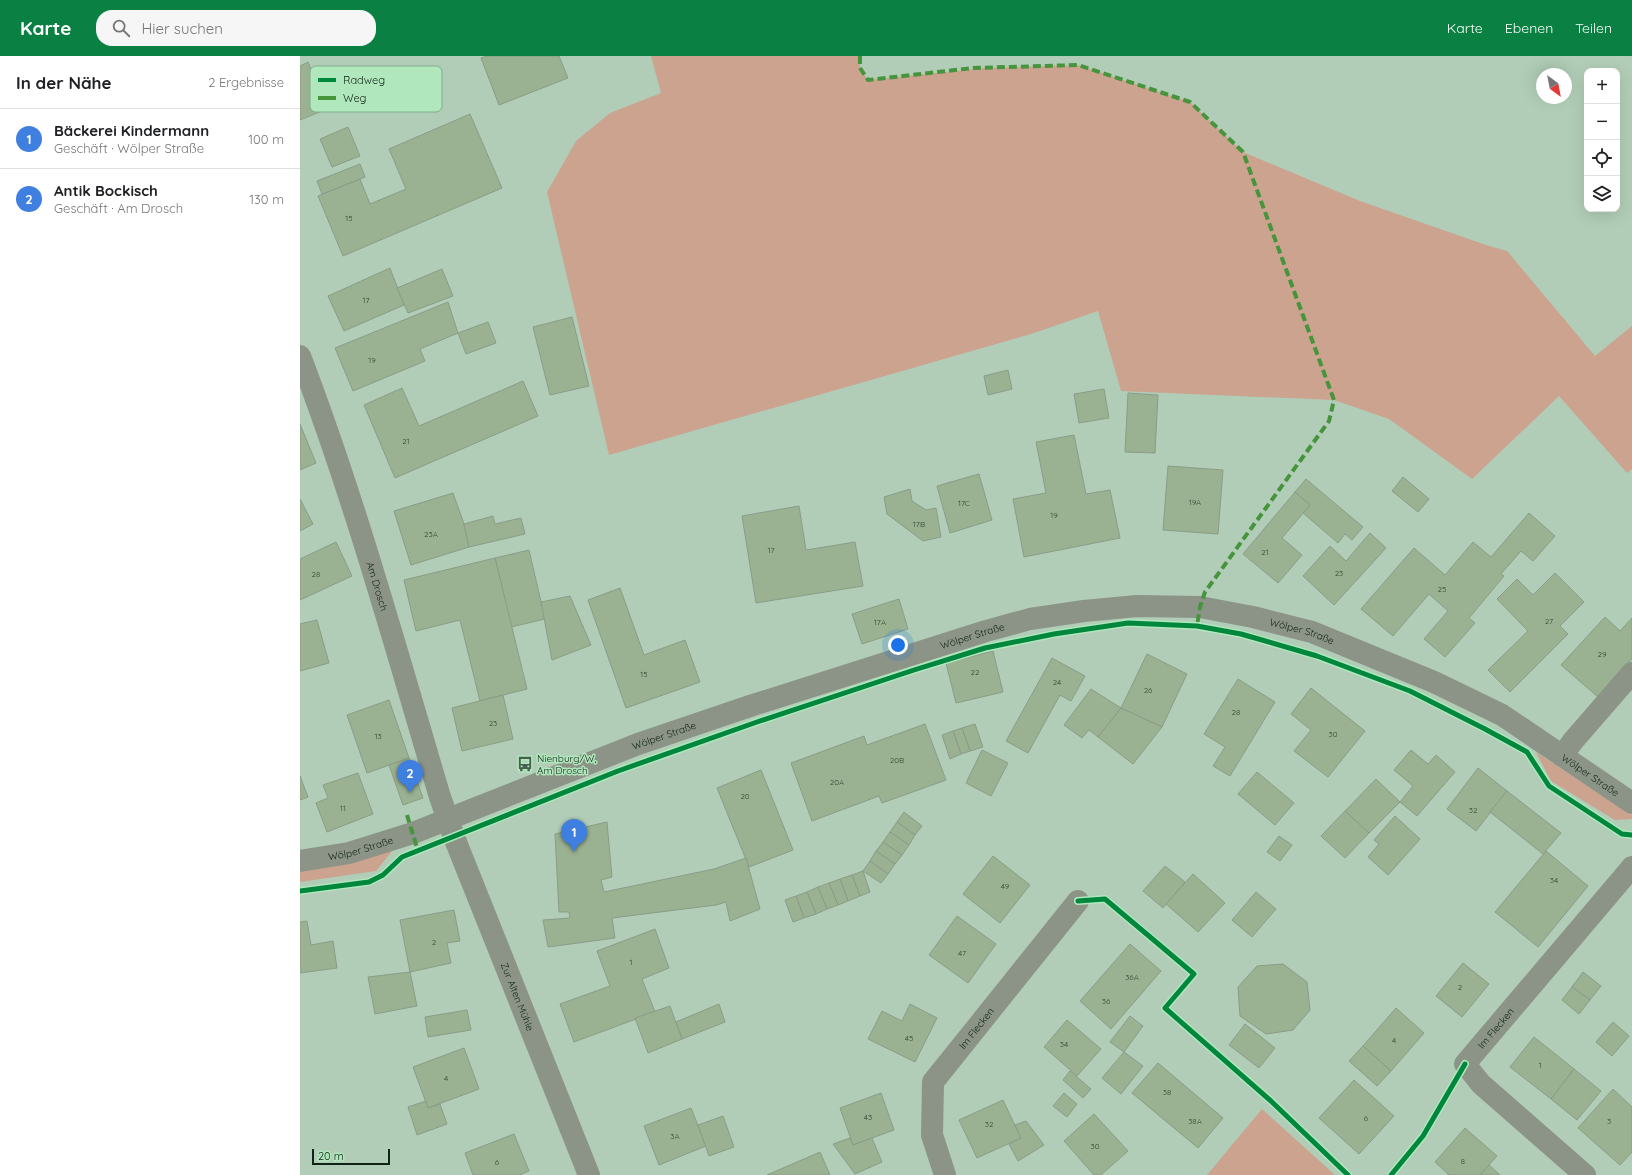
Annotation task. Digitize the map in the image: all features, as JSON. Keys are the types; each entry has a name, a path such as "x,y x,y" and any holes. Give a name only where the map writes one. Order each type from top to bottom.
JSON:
{"street":[{"name":"Am Drosch","path":"300,356 321,411 360,529 448,819"},
{"name":"Wölper Straße","path":"300,860 349,853 413,833 638,744 750,706 986,631 1038,618 1084,611 1137,606 1200,607 1253,617 1312,632 1434,682 1502,715 1632,803"},
{"path":"1562,756 1573,741 1632,673"},
{"name":"Zur Alten Mühle","path":"448,819 589,1175"},
{"name":"Im Flecken","path":"1586,1175 1481,1084 1465,1064 1632,867"},
{"name":"Im Flecken","path":"945,1175 932,1135 933,1082 1078,901"}],"shaded area":[{"path":"651,56 860,56 860,68 868,80 985,68 1078,65 1190,102 1243,152 1360,201 1507,251 1595,356 1632,326 1632,469 1627,473 1559,396 1472,479 1389,419 1334,400 1121,391 1098,311 1031,334 609,455 547,192 576,141 610,113 661,93"},
{"path":"1536,752 1632,815 1632,819 1615,820 1551,781"},
{"path":"393,850 376,871 300,882 300,869"},
{"path":"1262,1109 1335,1175 1207,1175"}],"building":[{"path":"487,56 559,56 568,78 499,105 481,58"},
{"path":"308,62 310,67 310,112 320,112 300,120 300,66"},
{"path":"470,114 502,188 343,256 318,196 360,179 370,204 406,189 389,149"},
{"path":"348,127 360,156 332,167 320,139"},
{"path":"360,164 365,177 322,194 317,181"},
{"path":"390,268 404,305 344,331 328,296"},
{"path":"442,269 453,296 408,313 397,288"},
{"path":"448,302 458,333 420,349 425,361 353,391 335,348"},
{"path":"572,317 589,386 550,395 533,327"},
{"path":"488,322 496,343 466,354 458,333"},
{"path":"1008,370 1012,389 988,395 984,376"},
{"path":"523,381 538,416 395,478 364,405 402,388 419,426"},
{"path":"1104,389 1109,418 1079,423 1074,394"},
{"path":"1128,393 1158,395 1155,453 1125,452"},
{"path":"300,424 316,463 300,470"},
{"path":"1074,435 1086,494 1110,490 1120,538 1024,557 1013,499 1046,493 1036,442"},
{"path":"1168,466 1223,470 1218,534 1163,530"},
{"path":"979,474 992,520 950,533 937,486"},
{"path":"1403,477 1429,499 1418,512 1392,491"},
{"path":"1306,479 1363,527 1352,540 1345,534 1338,543 1303,513 1310,505 1295,492"},
{"path":"910,489 912,501 926,510 936,508 941,537 923,541 887,514 884,497"},
{"path":"1295,492 1310,505 1282,538 1302,555 1278,583 1243,554"},
{"path":"453,493 464,524 469,547 411,565 394,511"},
{"path":"300,499 313,524 300,531"},
{"path":"799,506 806,550 855,542 863,586 756,603 742,516"},
{"path":"1529,513 1555,536 1533,561 1521,551 1501,574 1504,576 1469,618 1475,623 1445,657 1424,639 1448,611 1429,594 1393,636 1361,609 1414,548 1445,575 1473,542 1491,557"},
{"path":"493,516 495,524 521,518 525,534 469,547 464,524"},
{"path":"1370,533 1386,548 1334,605 1303,576 1330,546 1346,561"},
{"path":"336,542 352,576 300,600 300,559"},
{"path":"529,550 545,619 511,627 495,558"},
{"path":"495,558 527,689 480,701 460,620 416,631 404,580"},
{"path":"1555,573 1584,602 1560,626 1568,634 1510,692 1488,670 1528,631 1497,599 1517,579 1533,595"},
{"path":"620,588 644,655 685,640 700,682 626,708 588,600"},
{"path":"570,596 591,645 552,660 541,602"},
{"path":"899,599 908,629 862,644 852,614"},
{"path":"1605,617 1620,631 1632,618 1632,659 1598,697 1561,665"},
{"path":"317,620 329,663 300,671 300,624"},
{"path":"993,651 1003,692 956,703 946,663"},
{"path":"1147,654 1187,674 1162,727 1121,708"},
{"path":"1052,658 1085,676 1071,701 1060,695 1028,753 1006,741"},
{"path":"1238,679 1275,702 1230,776 1213,766 1225,747 1204,734"},
{"path":"1311,688 1365,731 1328,777 1294,751 1311,730 1291,714"},
{"path":"1091,689 1121,708 1098,737 1089,730 1082,738 1064,725"},
{"path":"503,695 513,739 462,751 452,708"},
{"path":"389,700 409,758 367,773 347,715"},
{"path":"1121,708 1162,727 1133,764 1098,737"},
{"path":"925,724 946,780 882,803 879,796 812,821 791,763 864,736 867,745"},
{"path":"975,724 983,747 970,751 962,728"},
{"path":"962,728 970,751 961,754 953,731"},
{"path":"953,731 961,754 950,759 942,735"},
{"path":"982,750 1008,763 991,796 966,783"},
{"path":"1411,750 1428,764 1436,755 1455,772 1417,816 1400,802 1413,786 1394,770"},
{"path":"409,758 423,798 403,805 389,765"},
{"path":"1478,768 1507,791 1476,831 1447,809"},
{"path":"761,770 793,850 749,867 717,788"},
{"path":"1257,772 1294,803 1275,825 1238,794"},
{"path":"358,773 373,814 327,832 316,803 328,798 323,785"},
{"path":"300,776 308,797 300,800"},
{"path":"1376,779 1400,802 1369,833 1345,811"},
{"path":"1507,791 1561,833 1543,854 1490,812"},
{"path":"1345,811 1369,833 1345,858 1321,836"},
{"path":"904,812 922,826 915,835 897,822"},
{"path":"1395,816 1420,839 1388,875 1368,857 1379,844 1374,840"},
{"path":"607,822 612,877 601,880 604,892 714,869 746,858 760,909 730,921 726,902 716,905 612,918 615,938 548,947 543,920 570,918 569,912 559,912 555,834"},
{"path":"897,822 915,835 909,845 890,832"},
{"path":"890,832 909,845 902,855 883,842"},
{"path":"1279,836 1292,845 1280,861 1267,852"},
{"path":"883,842 902,855 895,864 876,851"},
{"path":"876,851 895,864 888,874 870,861"},
{"path":"1546,851 1588,886 1538,947 1495,912"},
{"path":"993,856 1030,885 1000,923 963,894"},
{"path":"870,861 888,874 881,883 863,871"},
{"path":"1165,866 1185,882 1163,908 1143,891"},
{"path":"863,871 870,892 860,896 852,875"},
{"path":"1193,874 1225,903 1198,932 1166,904"},
{"path":"852,875 860,896 848,901 840,879"},
{"path":"840,879 848,901 838,905 829,883"},
{"path":"829,883 838,905 827,909 818,887"},
{"path":"818,887 827,909 816,914 807,892"},
{"path":"807,892 816,914 804,918 796,896"},
{"path":"1256,892 1276,909 1252,937 1232,920"},
{"path":"796,896 804,918 793,922 785,900"},
{"path":"454,910 460,941 447,943 451,963 410,972 400,920"},
{"path":"957,916 996,944 968,983 929,955"},
{"path":"307,921 311,945 333,941 337,968 300,973 300,922"},
{"path":"655,929 669,968 642,979 655,1012 574,1042 560,1004 610,986 597,951"},
{"path":"1130,944 1161,971 1111,1029 1080,1001"},
{"path":"1463,963 1489,984 1462,1017 1436,996"},
{"path":"1283,964 1307,982 1310,1010 1293,1030 1266,1034 1240,1016 1238,987 1257,966"},
{"path":"410,972 417,1006 375,1014 368,977"},
{"path":"1583,972 1601,986 1590,1000 1572,987"},
{"path":"1572,987 1590,1000 1579,1014 1562,1000"},
{"path":"719,1004 725,1022 682,1039 676,1022"},
{"path":"910,1004 937,1018 915,1062 868,1039 882,1011 902,1021"},
{"path":"670,1006 682,1039 648,1053 635,1018"},
{"path":"1396,1008 1424,1033 1391,1071 1363,1046"},
{"path":"467,1010 471,1030 428,1037 425,1017"},
{"path":"1130,1016 1143,1026 1124,1052 1110,1042"},
{"path":"1067,1020 1101,1049 1077,1076 1044,1047"},
{"path":"1613,1022 1629,1036 1612,1056 1596,1042"},
{"path":"1245,1024 1275,1048 1259,1068 1229,1045"},
{"path":"1534,1037 1574,1069 1551,1099 1510,1067"},
{"path":"1363,1046 1391,1071 1377,1086 1349,1061"},
{"path":"464,1048 479,1089 428,1108 413,1067"},
{"path":"1124,1052 1143,1066 1121,1094 1102,1078"},
{"path":"1158,1063 1223,1118 1198,1148 1132,1093"},
{"path":"1574,1069 1601,1091 1577,1120 1551,1099"},
{"path":"1070,1071 1091,1089 1083,1098 1063,1080"},
{"path":"1354,1080 1394,1116 1359,1154 1319,1118"},
{"path":"1613,1089 1632,1107 1632,1152 1620,1165 1578,1128"},
{"path":"881,1093 894,1130 853,1145 840,1108"},
{"path":"1064,1093 1077,1104 1067,1117 1053,1106"},
{"path":"1003,1100 1021,1138 977,1158 959,1120"},
{"path":"426,1101 428,1108 440,1104 447,1124 417,1135 408,1107"},
{"path":"691,1108 706,1146 659,1165 644,1126"},
{"path":"1094,1114 1128,1151 1101,1175 1094,1175 1064,1141"},
{"path":"723,1116 734,1147 709,1156 698,1125"},
{"path":"1026,1121 1044,1145 1018,1161 1009,1144 1021,1138 1015,1125"},
{"path":"1465,1128 1497,1156 1480,1175 1449,1175 1435,1162"},
{"path":"514,1134 529,1171 519,1175 473,1175 465,1153"},
{"path":"850,1138 853,1145 872,1138 882,1162 855,1174 833,1144"},
{"path":"820,1152 830,1175 767,1175"},
{"path":"1489,1165 1500,1175 1480,1175"}],"marked path":[{"path":"860,56 860,68 868,80 973,68 1078,65 1190,102 1243,152 1334,400 1329,421 1205,592 1200,607 1197,626"},
{"path":"407,815 418,851"}],"cycle path":[{"path":"300,891 369,882 383,875 402,857 618,771 757,722 914,670 985,648 1054,634 1128,623 1197,626 1241,634 1317,656 1410,691 1527,752 1549,786 1622,834 1632,835"},
{"path":"1078,901 1105,899 1194,974 1165,1008 1271,1101 1348,1175"},
{"path":"1391,1175 1423,1136 1465,1064"}],"place":[{"name":"Nienburg/W, Am Drosch","path":"525,764"},
{"name":"Antik Bockisch","path":"410,793"},
{"name":"Bäckerei Kindermann","path":"574,852"}]}
